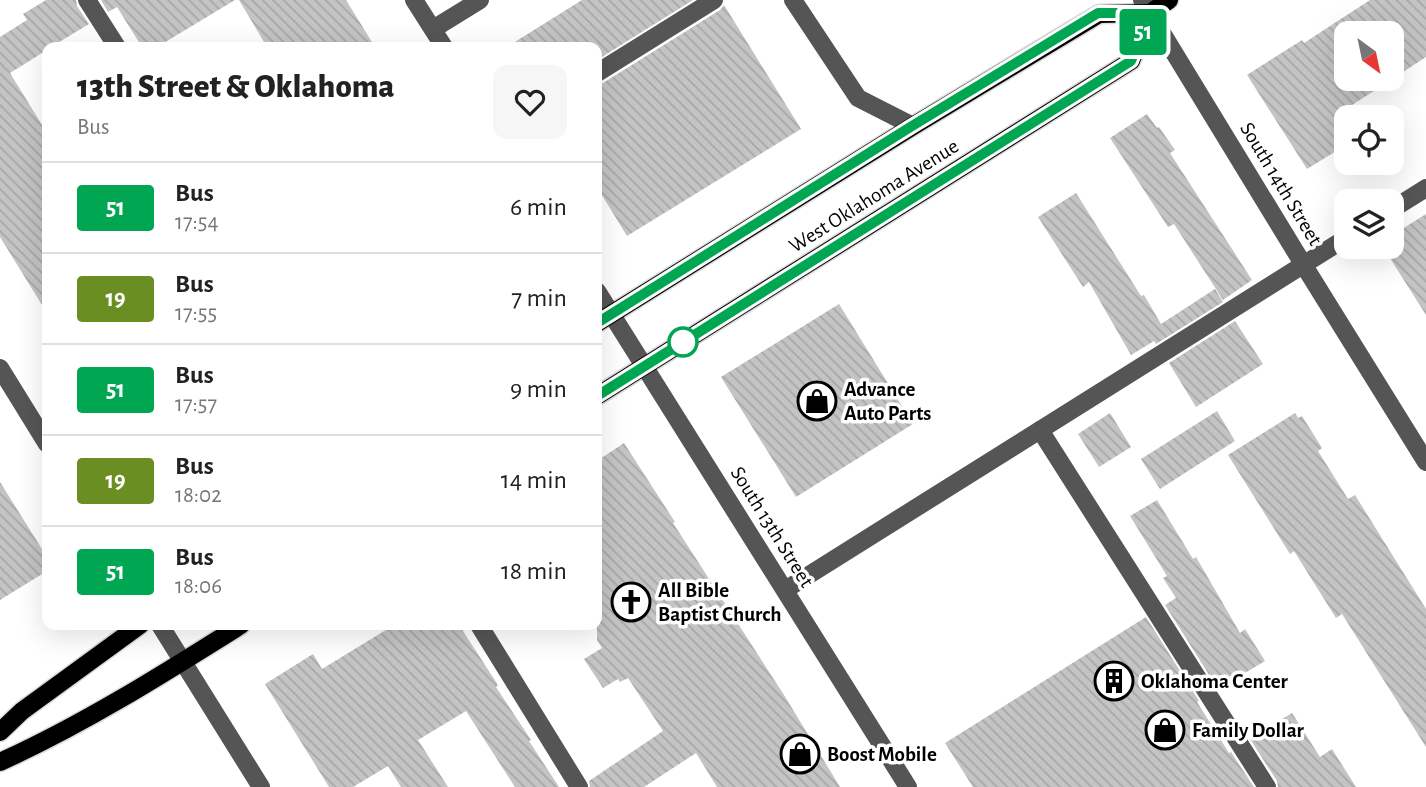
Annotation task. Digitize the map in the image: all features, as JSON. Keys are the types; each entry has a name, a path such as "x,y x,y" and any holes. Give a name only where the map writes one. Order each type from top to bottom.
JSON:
{"main road":[{"path":"1146,6 1169,0"},
{"name":"West Oklahoma Avenue","path":"602,393 1131,61 1146,6 1098,13 604,319"},
{"path":"0,732 22,710 133,630"},
{"path":"0,762 42,743 233,630"}],"street":[{"path":"87,0 114,42"},
{"path":"414,0 441,42"},
{"path":"433,29 480,0"},
{"path":"602,70 714,0"},
{"path":"793,0 858,98 912,126"},
{"name":"South 14th Street","path":"1146,6 1426,462"},
{"path":"1404,202 1426,188"},
{"path":"785,590 1334,245"},
{"name":"South 13th Street","path":"604,319 644,366 908,787"},
{"path":"0,369 7,394 42,438"},
{"path":"1040,429 1267,787"},
{"path":"163,630 261,787"},
{"path":"482,630 579,787"}],"building":[{"path":"46,0 76,0 89,24 59,42 42,42 42,53 10,73 42,125 42,305 0,237 0,37 27,20 23,14"},
{"path":"101,0 235,0 165,42 139,42 117,7 108,12"},
{"path":"239,0 346,0 372,42 264,42"},
{"path":"582,0 693,0 602,57 602,42 515,42"},
{"path":"1370,0 1426,0 1426,57 1404,71 1404,21 1338,21"},
{"path":"724,5 801,129 627,236 602,195 602,83"},
{"path":"1334,23 1334,91 1374,91 1352,105 1334,105 1334,152 1307,169 1247,75 1302,40 1304,43"},
{"path":"1147,114 1175,150 1170,153 1252,280 1223,300 1174,224 1168,227 1110,138"},
{"path":"1076,193 1161,324 1215,289 1223,302 1156,344 1154,341 1131,355 1089,282 1083,287 1038,217"},
{"path":"1426,214 1426,315 1391,259 1404,259 1404,228"},
{"name":"Advance Auto Parts","path":"839,304 913,424 796,497 721,377"},
{"path":"1235,321 1263,364 1196,407 1169,363"},
{"path":"1217,411 1235,441 1160,489 1141,459"},
{"path":"1110,413 1131,447 1099,467 1078,434"},
{"path":"1295,413 1298,418 1302,416 1322,448 1318,451 1348,499 1355,495 1426,609 1426,747 1342,614 1336,618 1294,551 1290,554 1228,455"},
{"path":"624,443 840,787 717,787 696,753 644,787 590,787 589,781 663,731 628,678 620,682 618,679 603,688 584,659 602,648 597,640 597,630 602,630 602,458"},
{"path":"0,482 42,549 42,574 0,600"},
{"path":"1157,500 1193,559 1196,557 1240,633 1245,629 1265,661 1218,689 1165,605 1176,598 1163,578 1167,576 1130,516"},
{"name":"Oklahoma Center","path":"1146,617 1229,753 1231,752 1254,787 973,787 945,743"},
{"path":"386,630 462,630 559,787 515,787 466,711 418,740 448,787 401,787 388,766 353,787 329,787 265,684 313,654 322,669"},
{"path":"1292,713 1320,757 1332,749 1356,787 1278,787 1277,781 1250,739"}],"bus line":[{"name":"51","path":"602,320 1098,13 1150,13 1131,61 602,393"}],"place":[{"name":"Advance Auto Parts","path":"817,401"},
{"name":"All Bible Baptist Church","path":"631,602"},
{"name":"Oklahoma Center","path":"1114,681"},
{"name":"Family Dollar","path":"1165,730"},
{"name":"Boost Mobile","path":"800,754"}]}
